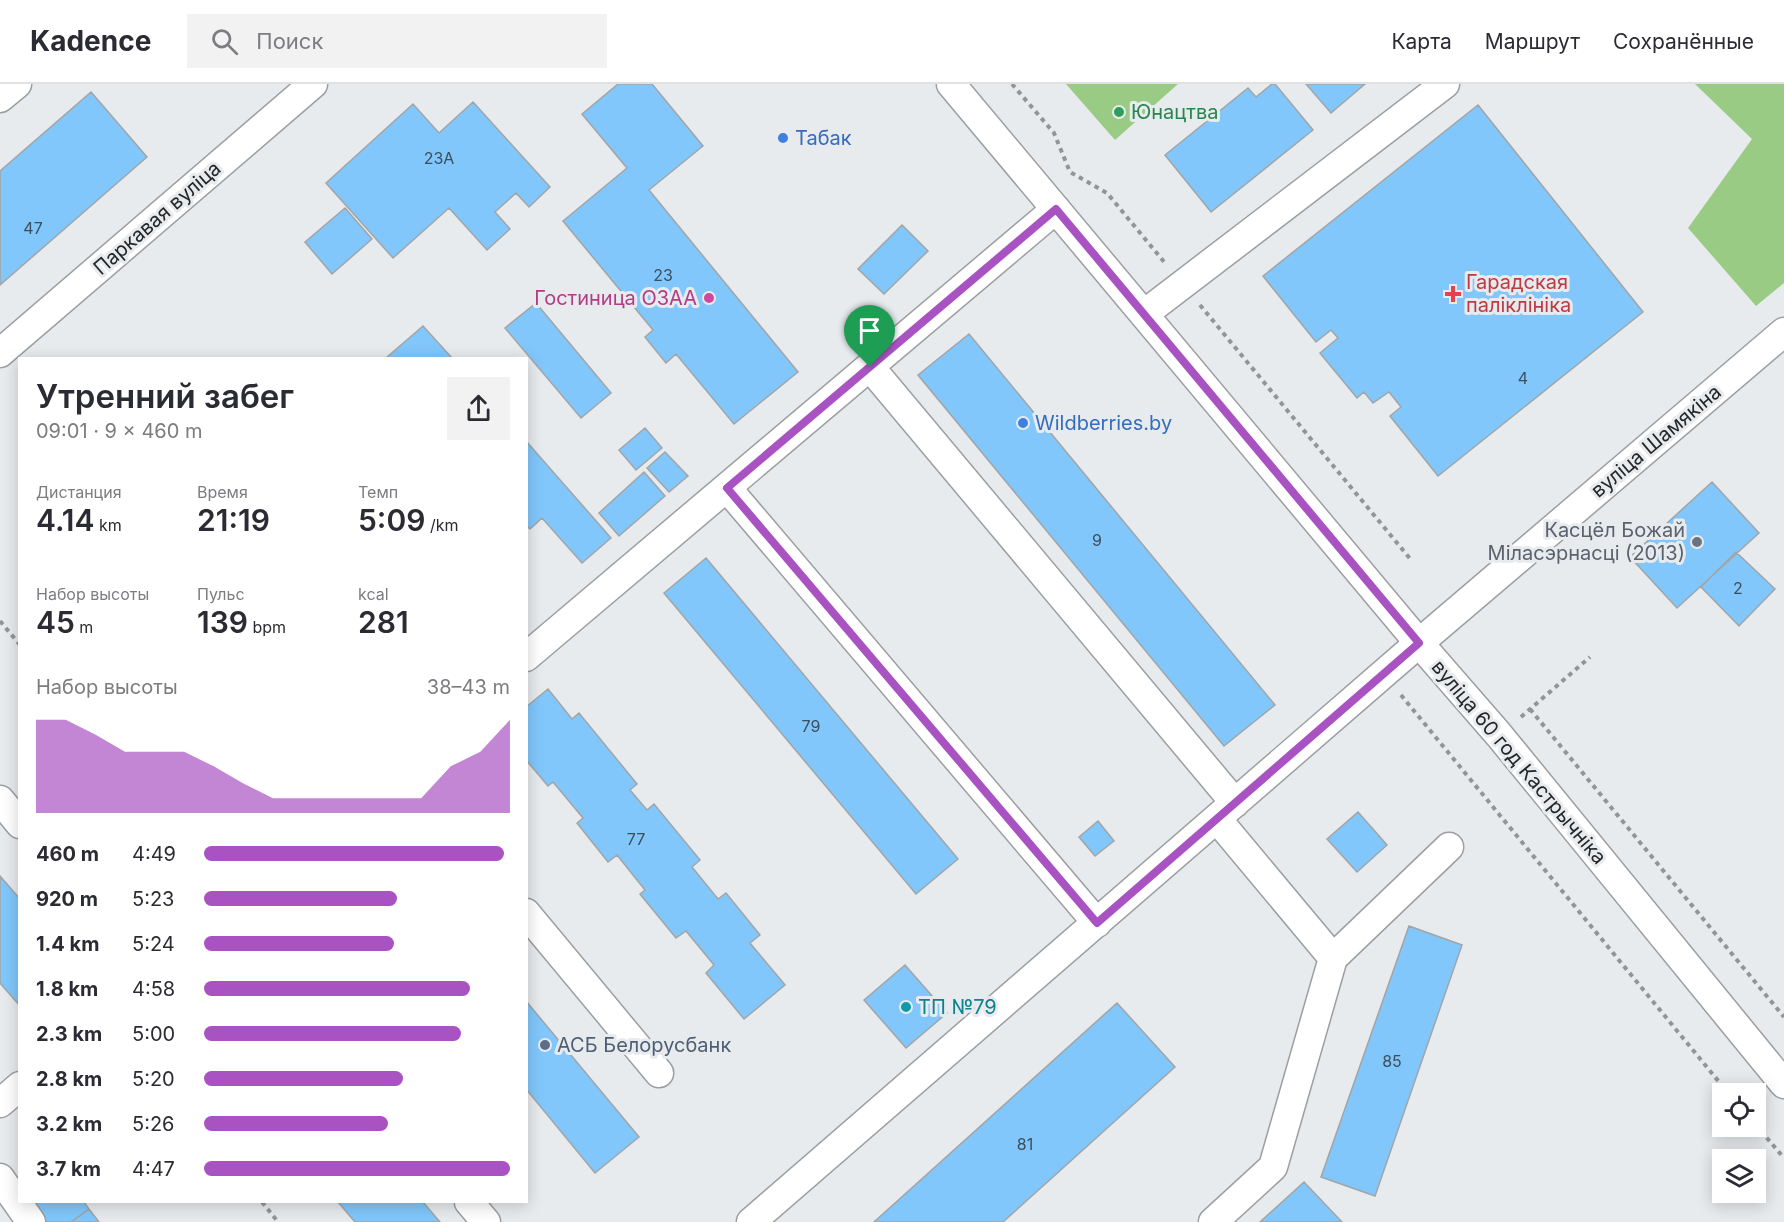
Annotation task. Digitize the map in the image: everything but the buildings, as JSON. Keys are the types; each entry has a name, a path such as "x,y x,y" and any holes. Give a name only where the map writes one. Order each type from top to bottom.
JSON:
{"street":[{"path":"0,98 16,84"},
{"name":"Паркавая вуліца","path":"0,353 314,84"},
{"name":"вуліца 60 год Кастрычніка","path":"951,84 1419,643 1499,735 1784,1083"},
{"path":"1144,314 1445,84"},
{"path":"528,655 1056,209"},
{"name":"вуліца Шамякіна","path":"751,1222 1383,674 1784,332"},
{"path":"870,367 1226,811 1333,958"},
{"path":"727,488 1097,923"},
{"path":"0,801 18,822"},
{"path":"1213,1222 1273,1167 1333,958 1449,847"},
{"path":"528,916 659,1073"},
{"path":"0,1103 18,1088"},
{"path":"0,1178 30,1222"},
{"path":"471,1203 486,1222"}],"path":[{"path":"1012,84 1054,133 1070,172 1107,193 1412,561"},
{"path":"0,621 18,643"},
{"path":"1499,735 1590,657"},
{"path":"1383,674 1720,1083"},
{"path":"1530,709 1784,1017"},
{"path":"1766,1137 1784,1158"},
{"path":"263,1203 278,1222"}],"green space":[{"name":"Юнацтва","path":"1066,84 1178,84 1115,140"},
{"path":"1695,84 1784,84 1784,283 1756,306 1688,228 1752,139"}],"place":[{"name":"Юнацтва","path":"1119,112"},
{"name":"Табак","path":"783,138"},
{"name":"Гарадская паліклініка","path":"1453,294"},
{"name":"Гостиница ОЗАА","path":"709,298"},
{"name":"Wildberries.by","path":"1023,423"},
{"name":"Касцёл Божай Міласэрнасці (2013)","path":"1697,542"},
{"name":"ТП №79","path":"906,1007"},
{"name":"АСБ Белорусбанк","path":"545,1045"}],"route":[{"path":"1056,209 1419,643 1097,923 727,488 870,367 1056,209"}]}
